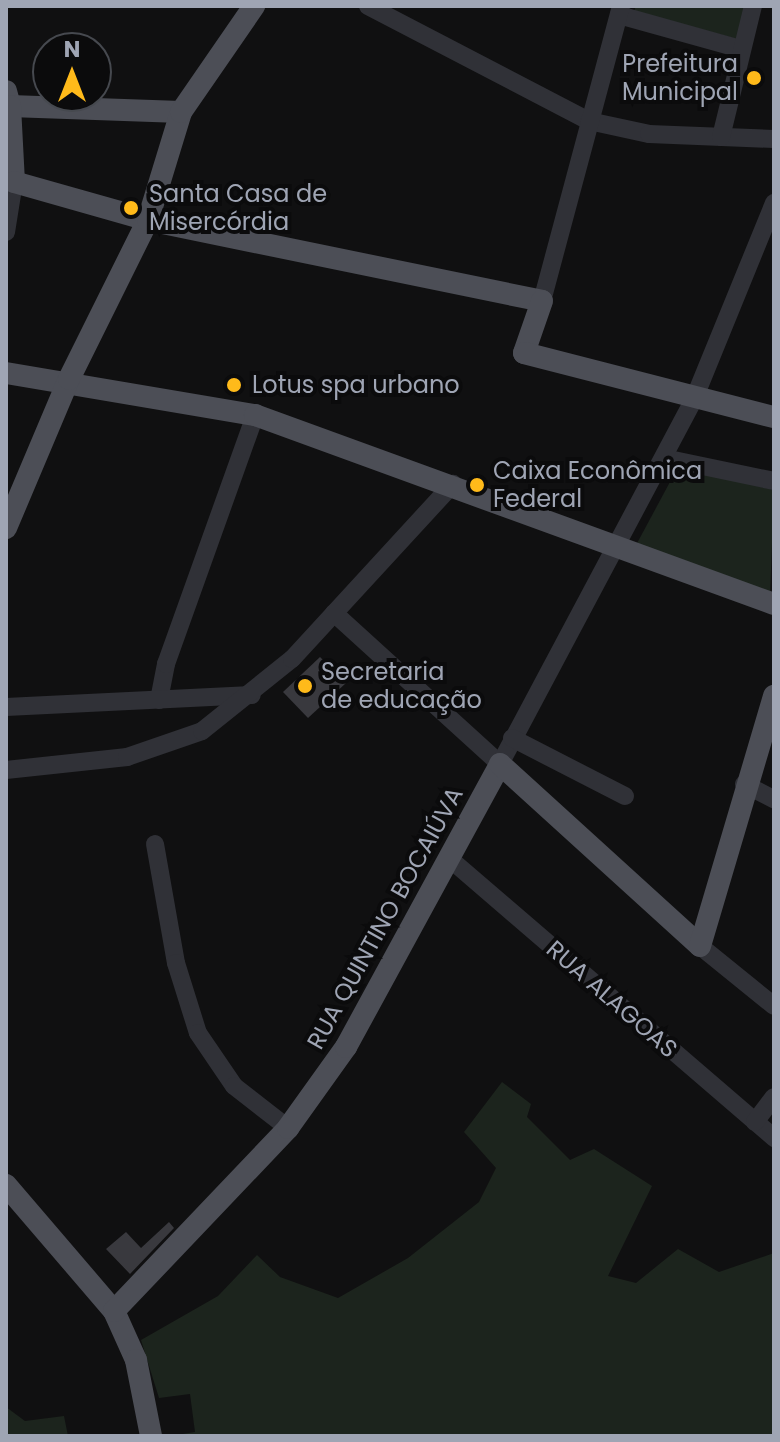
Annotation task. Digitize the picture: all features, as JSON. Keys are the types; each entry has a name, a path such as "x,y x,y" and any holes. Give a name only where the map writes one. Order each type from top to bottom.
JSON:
{"main road":[{"path":"6,528 69,379 148,220 181,112 254,6"},
{"path":"181,112 8,98 14,182 148,220 542,301 524,353 694,399 774,417"},
{"path":"6,373 69,379 255,415 453,484 774,604"},
{"path":"500,764 700,946 744,784 774,696"},
{"name":"RUA QUINTINO BOCAIÚVA","path":"114,1311 288,1128 346,1047 500,764"},
{"path":"6,1185 114,1311 136,1360 151,1436"}],"street":[{"path":"721,137 753,6"},
{"path":"379,8 589,121 649,134 774,139"},
{"path":"542,301 620,10 741,49"},
{"path":"6,232 14,182"},
{"name":"RUA QUINTINO BOCAIÚVA","path":"500,764 694,399 774,203"},
{"path":"159,700 166,664 255,415"},
{"path":"664,458 774,481"},
{"path":"6,770 93,763 165,747 202,731 252,695 334,613 453,484"},
{"path":"334,613 500,764"},
{"path":"6,707 252,695"},
{"path":"512,738 625,796"},
{"path":"744,784 774,799"},
{"path":"155,844 176,963 198,1033 234,1086 288,1128"},
{"name":"RUA ALAGOAS","path":"450,859 774,1138"},
{"path":"700,946 774,1006"},
{"path":"755,1122 774,1097"}],"shaded area":[{"path":"636,6 747,6 737,39 634,11"},
{"path":"678,467 774,490 770,596 635,547"},
{"path":"502,1082 531,1104 527,1117 570,1160 594,1149 652,1186 608,1276 636,1283 678,1249 719,1272 774,1253 774,1436 170,1436 195,1432 190,1394 159,1398 141,1340 218,1296 257,1255 280,1277 338,1298 408,1258 479,1202 496,1168 464,1132"},
{"path":"6,1407 25,1421 64,1416 68,1436 6,1436"}],"building":[{"name":"Secretaria de educação","path":"320,657 346,683 308,718 283,692"},
{"path":"169,1222 174,1228 130,1274 106,1249 126,1232 141,1248"}],"place":[{"name":"Prefeitura Municipal","path":"754,78"},
{"name":"Santa Casa de Misercórdia","path":"131,208"},
{"name":"Lotus spa urbano","path":"234,385"},
{"name":"Caixa Econômica Federal","path":"477,485"},
{"name":"Secretaria de educação","path":"305,686"}]}
